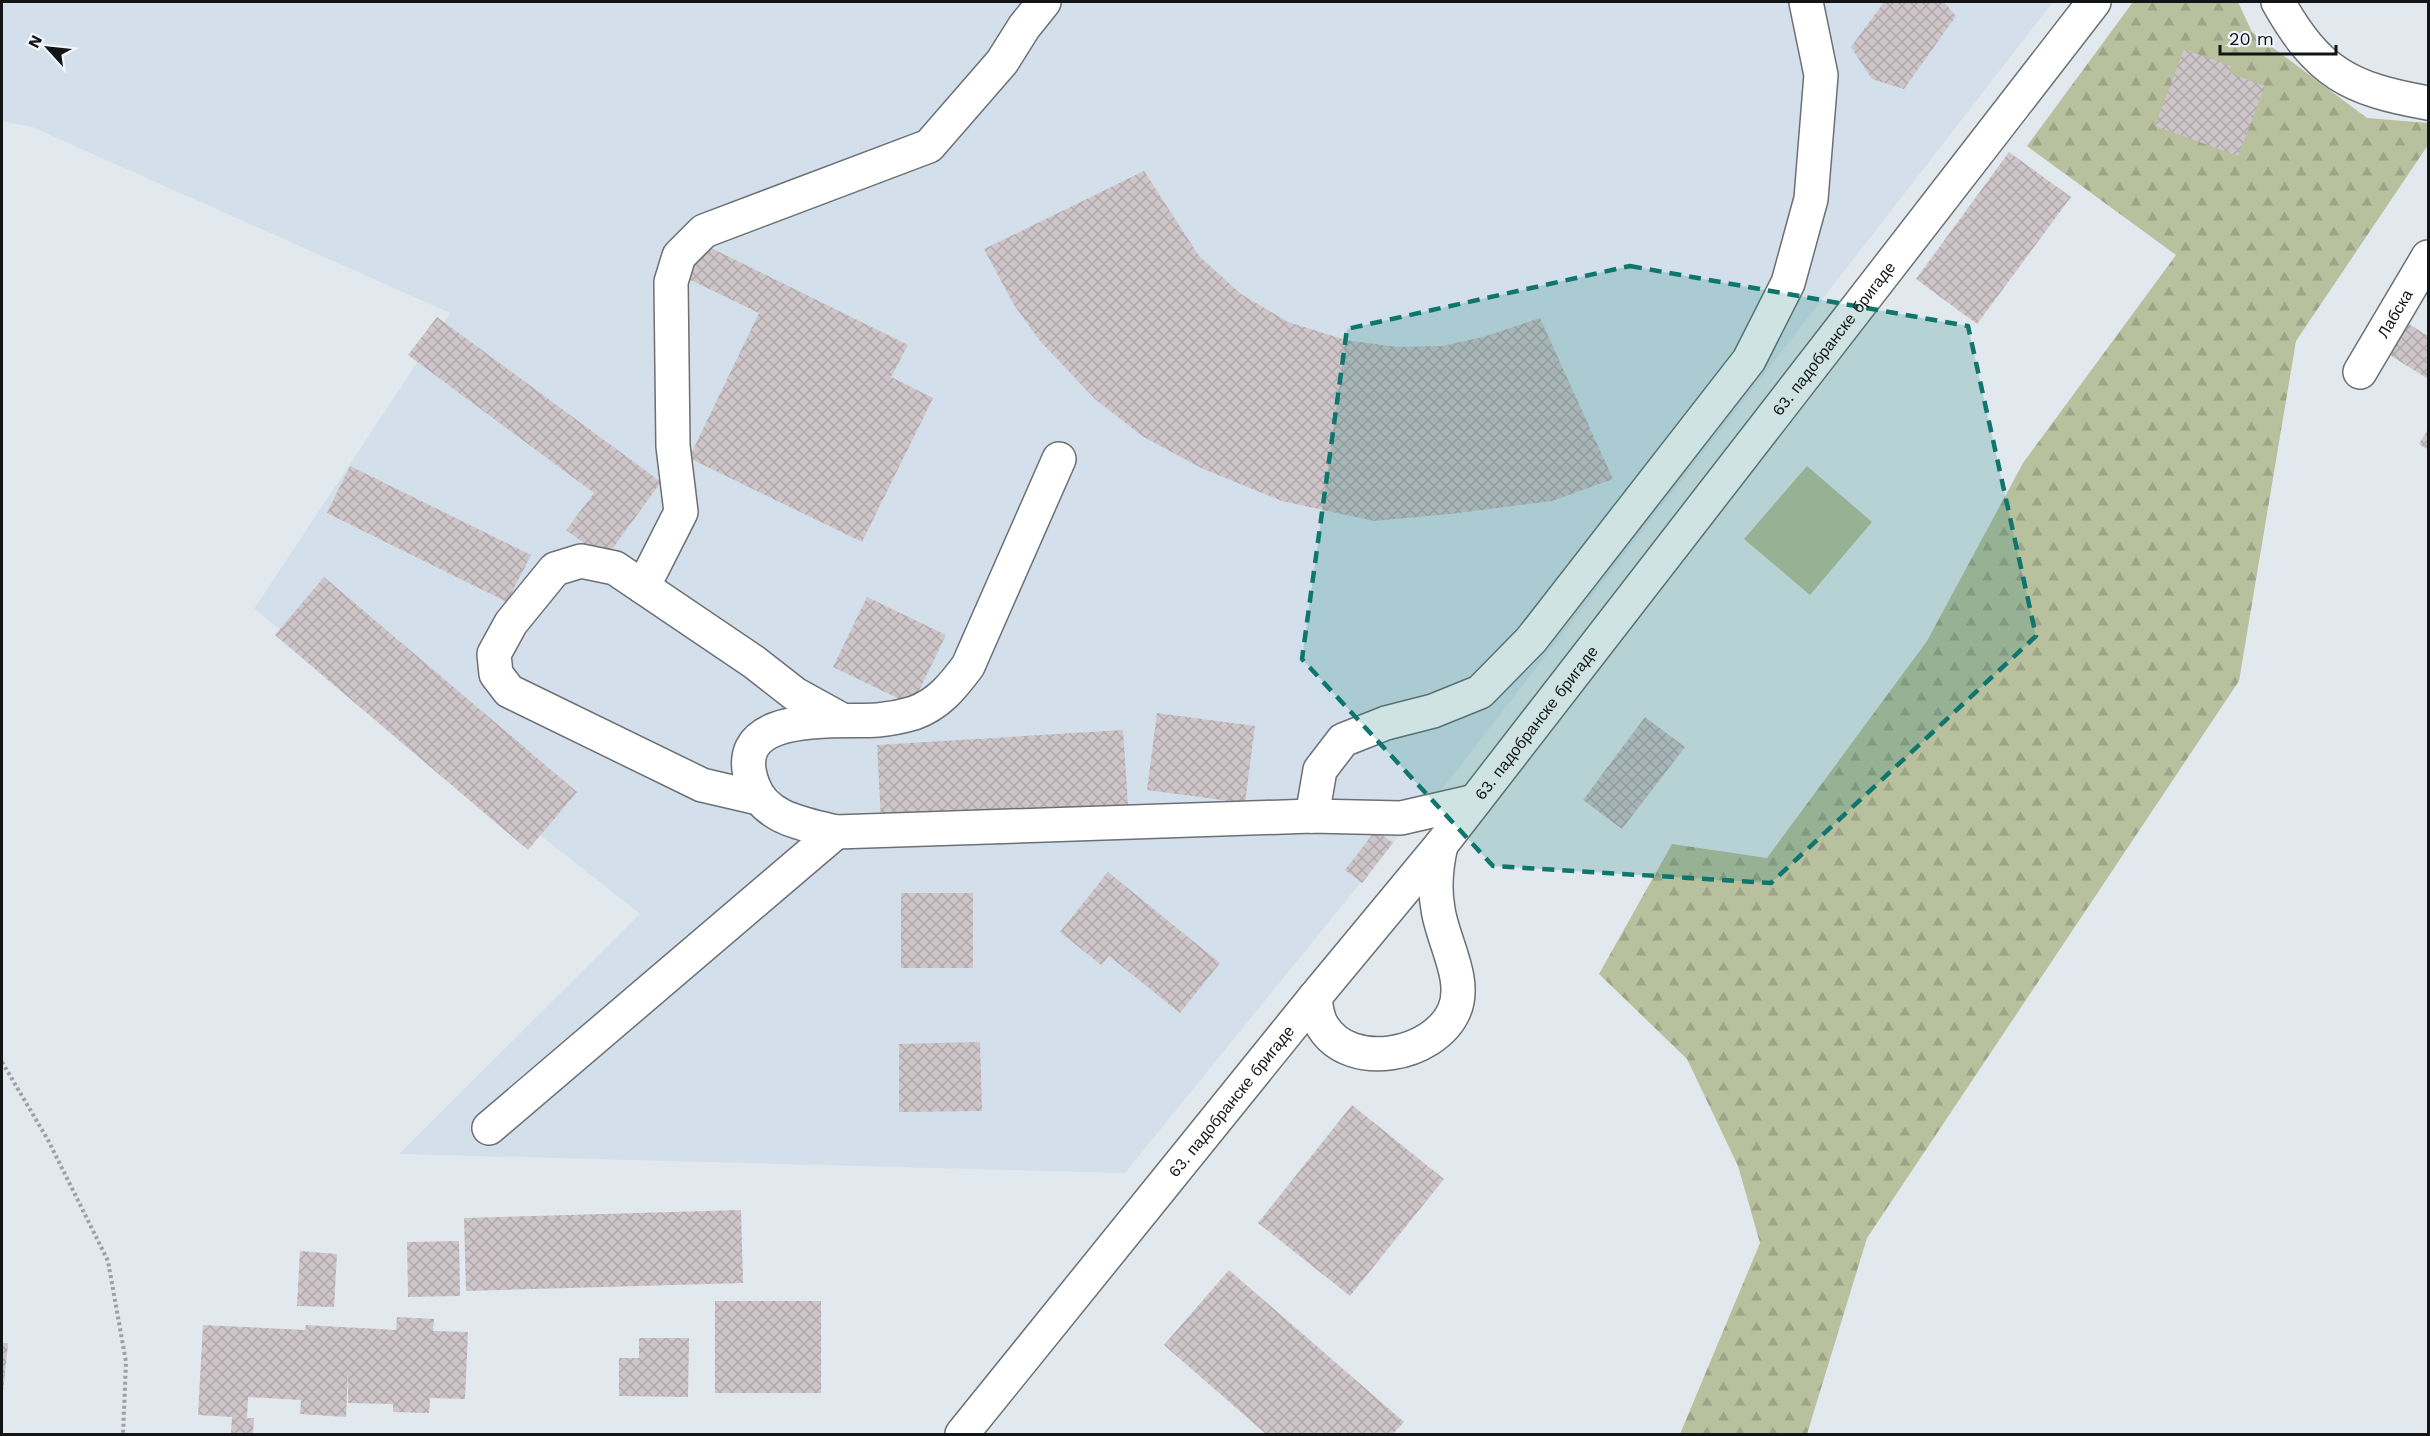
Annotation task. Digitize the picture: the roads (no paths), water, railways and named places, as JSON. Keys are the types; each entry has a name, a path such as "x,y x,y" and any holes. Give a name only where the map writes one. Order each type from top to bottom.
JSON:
{"street":[{"path":"643,586 681,512 673,446 671,282 679,256 704,231 929,147 1002,62 1023,27 1044,2"},
{"path":"1312,816 1320,770 1343,740 1386,723 1433,711 1480,692 1531,640 1749,360 1788,283 1811,199 1821,75 1806,2"},
{"name":"63. падобранске бригаде","path":"962,1434 1315,997 1441,845 2094,2"},
{"path":"2278,2 2301,39 2332,71 2346,80 2376,91 2428,103"},
{"name":"Лабска","path":"2360,372 2428,257"},
{"path":"758,798 748,770 753,746 773,729 815,720 879,720 915,713 947,694 968,666 1059,459"},
{"path":"842,720 795,694 754,662 615,568 581,561 555,569 511,623 494,654 496,674 509,691 702,785 758,798 786,820 836,832 1312,816 1401,818 1475,801"},
{"path":"489,1128 836,832"},
{"path":"1315,997 1322,1026 1342,1047 1357,1052 1371,1054 1406,1048 1433,1035 1444,1026 1454,1011 1458,995 1456,974 1437,908 1436,865 1441,845"}]}
